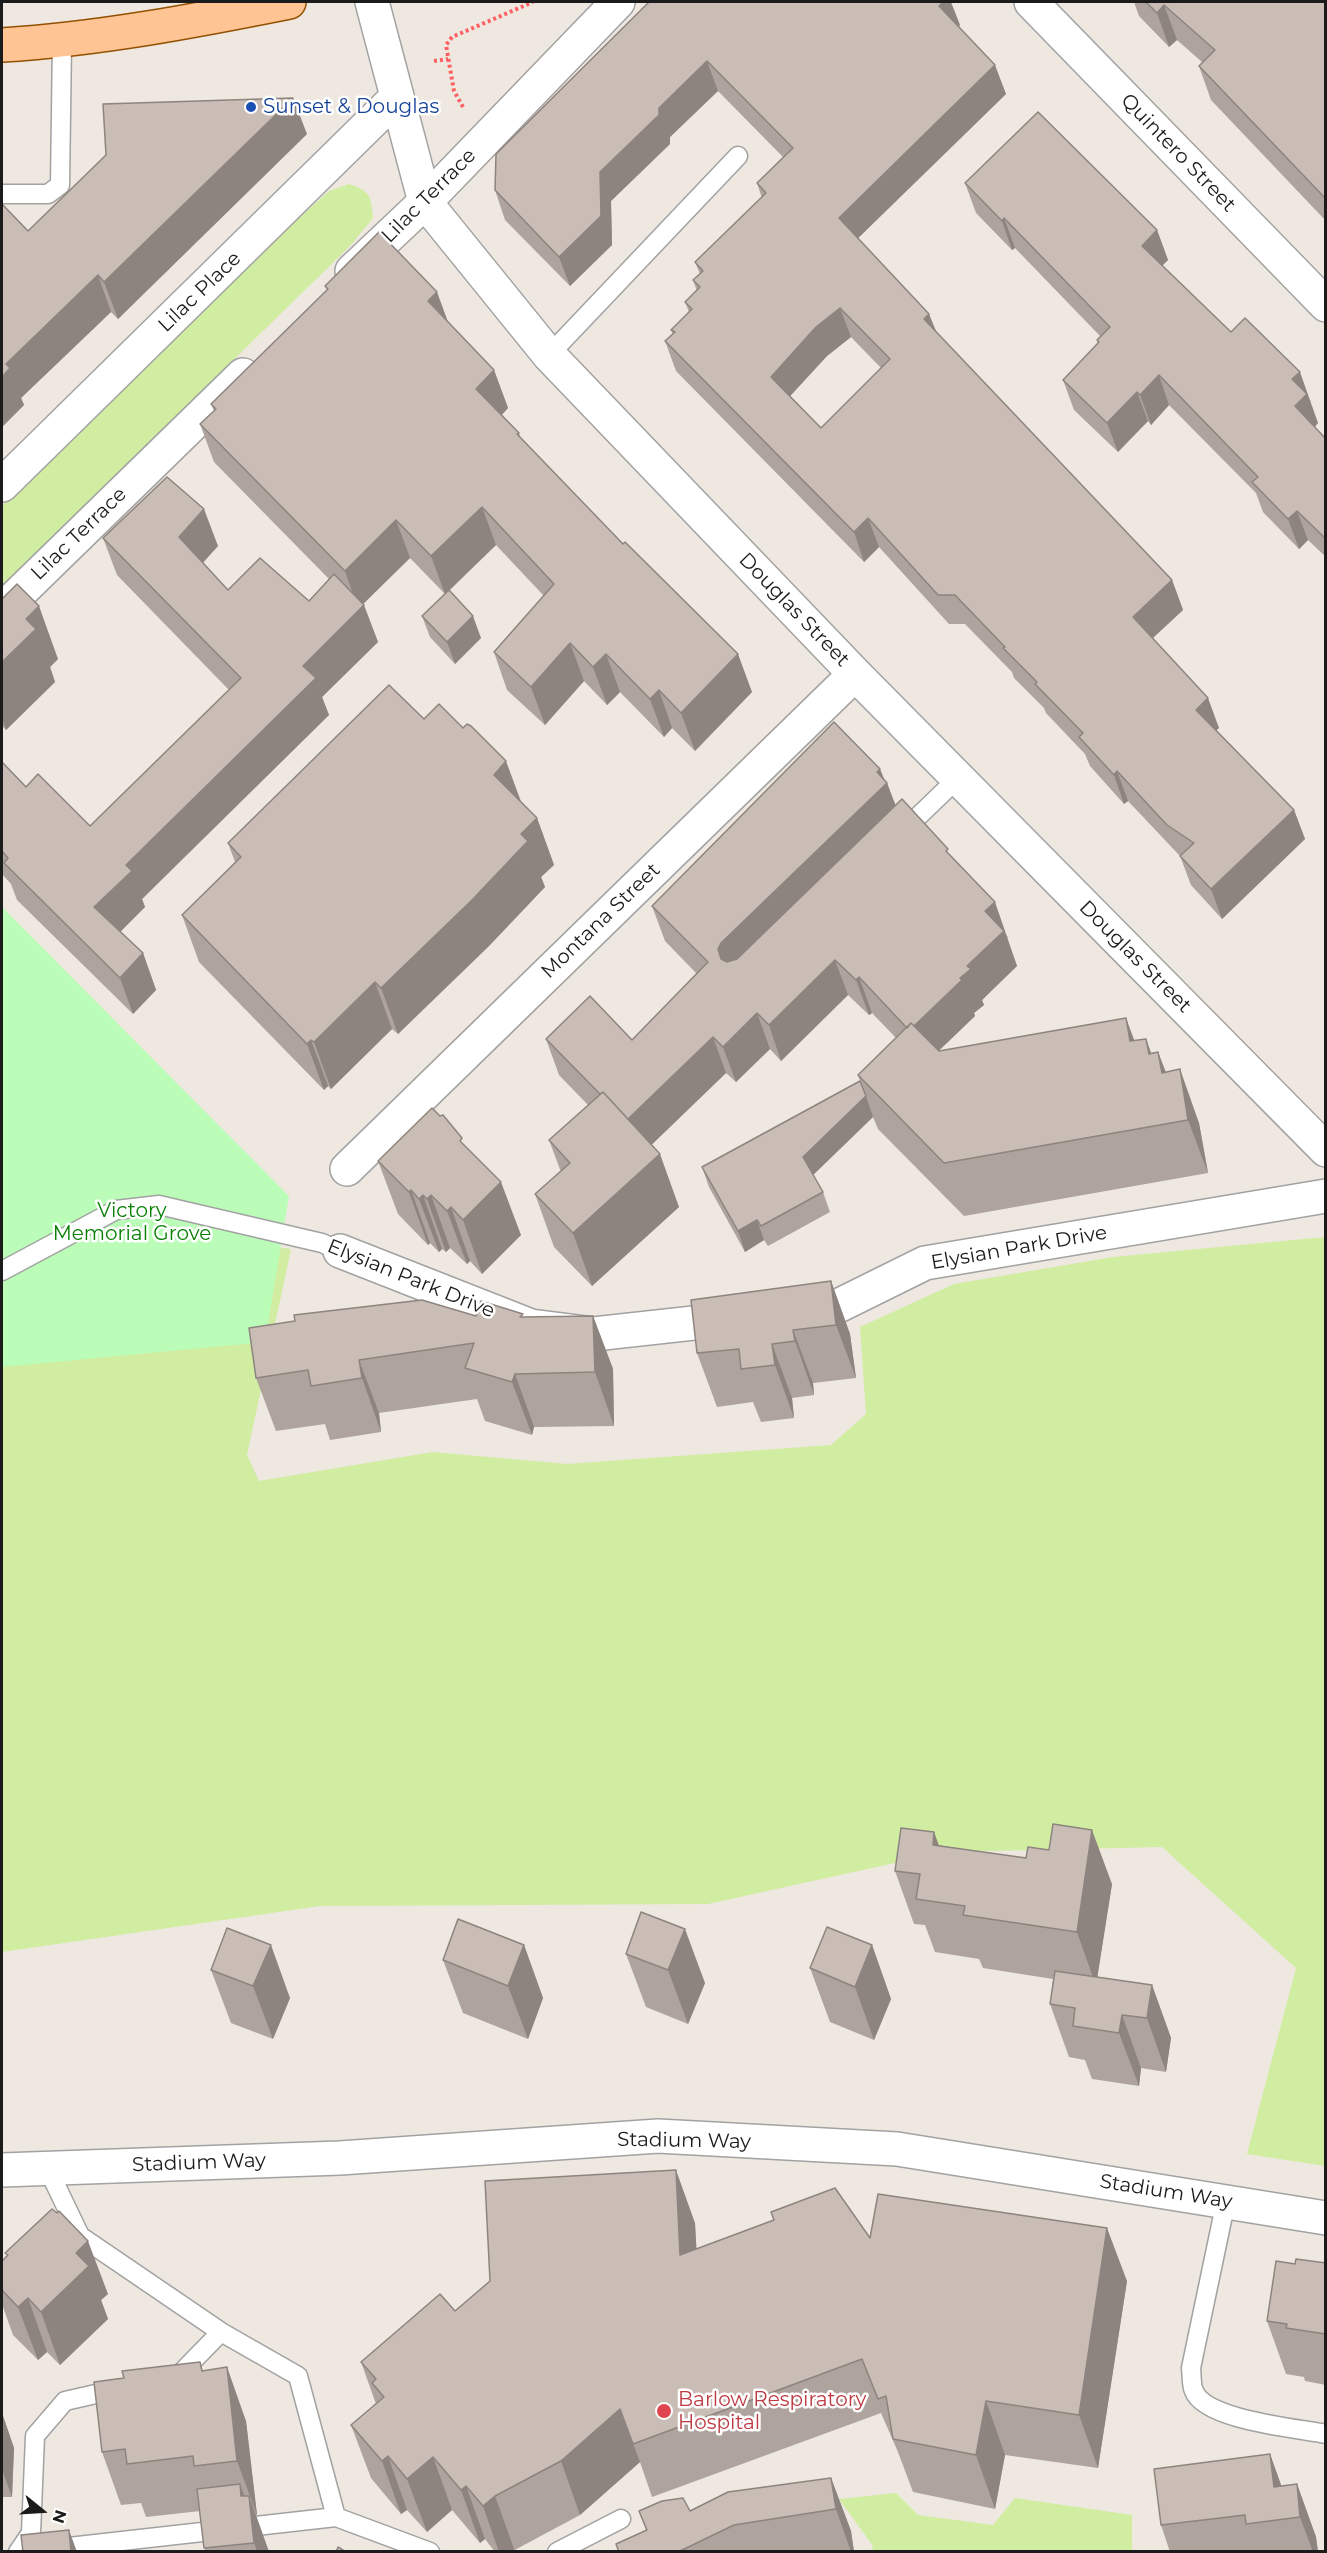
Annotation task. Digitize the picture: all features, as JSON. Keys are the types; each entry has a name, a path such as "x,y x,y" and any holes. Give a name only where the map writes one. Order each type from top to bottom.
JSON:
{"main road":[{"path":"2,45 62,41 141,30 290,2"}],"street":[{"name":"Douglas Street","path":"372,2 425,202 549,355 855,674 1326,1150"},
{"name":"Lilac Terrace","path":"332,290 425,202 618,2"},
{"name":"Quintero Street","path":"1031,2 1326,305"},
{"name":"Lilac Place","path":"2,485 397,97"},
{"name":"Lilac Terrace","path":"2,610 264,355"},
{"name":"Montana Street","path":"347,1169 855,674"},
{"name":"Elysian Park Drive","path":"340,1251 531,1326 594,1334 838,1306 925,1263 1326,1196"},
{"name":"Stadium Way","path":"2,2170 340,2158 658,2136 897,2149 1326,2218"}],"lane":[{"path":"2,194 48,194 60,185 62,41"},
{"path":"549,355 738,156"},
{"path":"886,847 958,778"},
{"name":"Elysian Park Drive","path":"2,1271 116,1210 159,1205 322,1243 340,1251"},
{"path":"48,2169 80,2236 222,2332 298,2376 336,2517"},
{"path":"1226,2201 1191,2368 1194,2392 1211,2409 1235,2417 1326,2433"},
{"path":"156,2380 179,2375 222,2332"},
{"path":"18,2552 31,2533 35,2436 65,2401 134,2386"},
{"path":"26,2552 336,2517 430,2552"},
{"path":"557,2552 621,2519"}],"path":[{"path":"444,35 447,42 452,37 533,2"},
{"path":"434,61 448,59"}],"green space":[{"path":"349,184 366,192 372,205 373,218 350,246 2,586 2,506 207,301 329,191"},
{"name":"Victory Memorial Grove","path":"2,907 289,1196 265,1342 2,1367"},
{"path":"1325,1237 1325,2166 1247,2154 1296,1968 1162,1847 945,1852 708,1904 320,1906 2,1952 2,1299 210,1239 291,1249 247,1455 259,1481 433,1452 567,1464 831,1445 866,1414 860,1327 954,1284 1113,1257"},
{"path":"896,2493 918,2515 993,2525 1015,2498 1132,2515 1132,2551 871,2551 873,2546 839,2499"}],"building":[{"path":"649,2 943,2 939,6 995,65 839,218 929,314 924,319 1172,580 1133,617 1208,698 1196,710 1294,810 1211,889 1180,856 1194,843 1167,825 1117,771 1114,775 1079,737 1083,733 1035,684 1037,682 955,595 938,595 868,518 854,532 665,341 675,332 671,330 692,309 685,302 700,287 693,280 703,271 695,262 766,193 757,183 793,148 707,61 659,108 659,115 600,172 601,216 559,257 495,190 496,154","holes":["840,308 890,359 821,428 771,377 816,327"]},
{"path":"1146,2 1326,2 1326,199 1199,66 1215,50 1164,5 1157,13"},
{"path":"293,98 104,282 98,275 6,364 10,368 2,377 2,204 28,231 106,155 103,104"},
{"path":"1038,112 1157,230 1142,246 1231,332 1245,318 1300,372 1292,379 1307,394 1295,406 1326,439 1325,538 1297,511 1288,519 1252,482 1258,477 1159,375 1140,395 1137,392 1107,423 1063,380 1110,327 1004,218 1002,221 965,183"},
{"path":"379,232 437,292 428,301 494,370 476,389 623,544 625,542 738,654 681,713 659,690 650,699 606,654 593,667 570,643 531,687 494,652 554,584 482,507 431,556 396,520 345,571 200,424 216,409 211,404 328,289 325,286"},
{"path":"167,477 204,509 179,537 228,590 260,558 309,601 334,574 364,605 303,666 316,678 126,865 132,871 94,907 143,953 120,978 4,863 8,858 2,851 2,762 26,787 38,774 90,826 241,678 103,538"},
{"path":"17,584 39,606 26,619 36,629 2,662 2,599"},
{"path":"449,590 473,616 447,642 422,616"},
{"path":"389,685 424,719 439,704 463,728 467,724 471,726 506,761 494,775 537,818 521,834 528,841 472,900 381,988 375,982 314,1042 311,1040 307,1044 182,915 241,857 228,843"},
{"path":"834,722 880,769 877,772 887,783 721,943 718,949 721,959 727,962 737,959 902,799 948,849 946,851 995,902 985,911 1004,931 967,966 971,969 960,978 962,980 914,1026 911,1023 907,1028 859,977 856,980 835,960 769,1025 757,1013 723,1047 713,1037 628,1119 603,1092 600,1094 546,1039 590,996 632,1040 708,962 652,906"},
{"path":"1126,1018 1130,1041 1146,1039 1149,1054 1158,1052 1162,1073 1180,1069 1188,1120 944,1163 858,1075 911,1023 939,1051"},
{"path":"860,1081 866,1096 803,1157 823,1192 761,1226 757,1220 738,1231 702,1167"},
{"path":"603,1092 660,1154 573,1233 535,1194 570,1163 549,1140"},
{"path":"432,1108 440,1116 443,1115 462,1138 460,1141 501,1182 463,1220 451,1207 447,1211 431,1195 427,1199 423,1195 419,1199 378,1161"},
{"path":"831,1281 836,1325 793,1330 795,1341 772,1344 775,1365 741,1369 739,1349 697,1353 691,1300"},
{"path":"422,1300 476,1316 481,1301 523,1314 520,1317 593,1316 595,1372 515,1374 512,1382 465,1368 474,1343 359,1360 362,1378 311,1386 308,1370 256,1378 249,1328 295,1321 294,1315"},
{"path":"1053,1824 1092,1830 1077,1932 963,1915 965,1906 916,1899 920,1874 895,1871 901,1828 934,1832 933,1845 1026,1858 1028,1847 1049,1850"},
{"path":"641,1912 685,1929 668,1970 626,1954"},
{"path":"458,1919 524,1945 508,1986 443,1960"},
{"path":"827,1927 872,1945 855,1987 810,1968"},
{"path":"227,1928 271,1945 253,1986 211,1970"},
{"path":"1055,1971 1152,1985 1147,2018 1122,2015 1119,2033 1073,2026 1075,2008 1050,2004"},
{"path":"676,2170 680,2255 774,2220 771,2212 835,2188 870,2238 878,2194 1107,2228 1079,2415 986,2401 976,2455 893,2439 886,2396 878,2399 862,2359 633,2444 620,2409 561,2461 495,2496 483,2506 466,2486 461,2490 433,2457 407,2479 388,2456 382,2461 351,2425 384,2397 372,2383 376,2379 361,2362 440,2294 455,2311 490,2281 485,2181"},
{"path":"52,2209 57,2213 59,2211 88,2241 76,2253 89,2266 41,2312 28,2298 18,2307 2,2290 2,2261 8,2255 5,2253"},
{"path":"1296,2259 1326,2263 1326,2334 1286,2328 1287,2324 1267,2321 1276,2261 1295,2264"},
{"path":"200,2362 202,2371 227,2367 237,2461 194,2466 193,2456 127,2464 125,2449 102,2452 94,2382 124,2378 122,2371"},
{"path":"1270,2454 1274,2487 1297,2484 1300,2517 1246,2524 1245,2515 1161,2525 1154,2469"},
{"path":"831,2478 836,2509 734,2525 678,2552 619,2552 616,2544 647,2530 639,2511 662,2501 683,2498 690,2511 728,2492"},
{"path":"240,2484 241,2496 249,2496 254,2543 204,2548 197,2489"},
{"path":"69,2530 71,2552 23,2552 21,2535"},
{"path":"338,2547 346,2552 336,2552"}],"place":[{"name":"Sunset & Douglas","path":"251,107"},
{"name":"Barlow Respiratory Hospital","path":"664,2411"}]}
